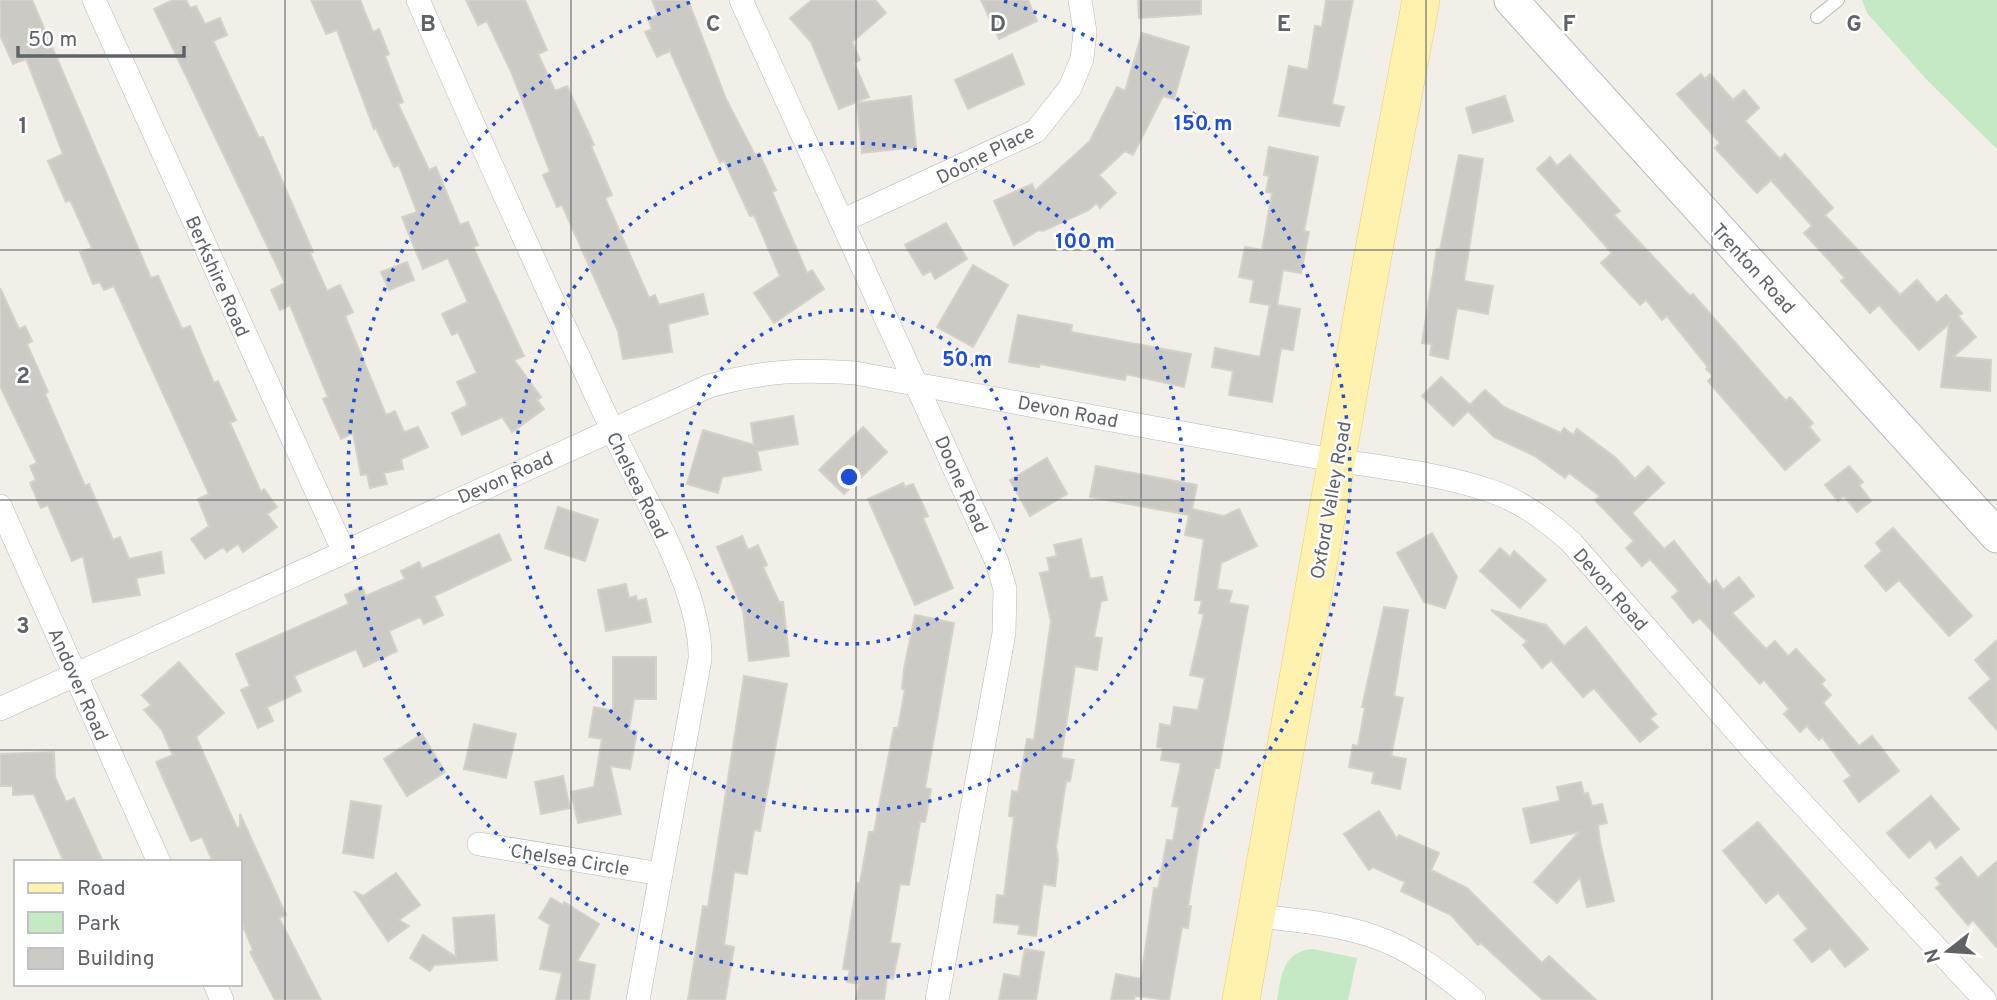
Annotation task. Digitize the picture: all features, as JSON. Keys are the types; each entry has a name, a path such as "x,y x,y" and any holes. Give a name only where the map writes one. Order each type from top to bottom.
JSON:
{"main road":[{"name":"Oxford Valley Road","path":"1241,1000 1421,0"},
{"name":"Trenton Road","path":"1511,0 1997,537"}],"street":[{"name":"Berkshire Road","path":"94,0 343,551"},
{"name":"Chelsea Road","path":"418,0 611,428 671,554 701,634 700,659 638,1000"},
{"name":"Doone Road","path":"741,0 917,384 997,562 1006,589 1006,604 937,1000"},
{"name":"Doone Place","path":"842,221 1037,131 1070,88 1082,59 1084,32 1080,0"},
{"name":"Devon Road","path":"0,709 611,428 709,386 772,371 804,369 855,373 1337,462 1455,480 1494,492 1550,523 1759,757 1985,1000"},
{"name":"Andover Road","path":"0,506 158,860"},
{"name":"Chelsea Circle","path":"479,844 661,874"},
{"path":"1256,916 1333,924 1375,935 1419,957 1474,1000"}],"lane":[{"path":"1817,17 1838,0"}],"green space":[{"path":"1862,0 1997,0 1997,149 1927,80 1867,13"},
{"path":"1313,949 1357,958 1348,1000 1277,1000 1282,974 1289,960 1295,954"}],"building":[{"path":"0,0 32,0 151,278 158,276 182,329 190,326 214,383 218,381 236,420 230,423 261,492 264,489 277,507 267,514 277,527 243,552 238,544 227,552 223,547 205,559 191,539 209,526 198,499 209,494 114,286 104,290 100,282 93,284 80,252 92,248 70,200 66,202 48,161 63,154 26,59 13,64 0,35"},
{"path":"173,0 186,0 190,8 196,6 205,24 220,18 227,35 213,41 259,138 263,137 327,291 340,285 353,312 345,316 386,415 395,411 404,432 418,427 428,447 401,459 403,469 384,473 387,484 370,488 367,474 361,475 353,433 341,439 323,399 328,397 290,305 280,310 271,290 285,283 154,9"},
{"path":"311,0 360,0 373,32 379,29 389,54 385,56 403,102 398,104 429,170 436,167 460,225 468,222 478,245 473,247 524,356 514,360 541,397 537,400 544,409 512,432 502,417 462,435 452,413 468,405 457,382 477,373 458,332 452,335 442,314 468,302 448,258 423,269 402,217 417,212 399,165 394,167 376,128 374,129 337,30 326,34"},
{"path":"466,0 525,0 547,50 538,54 555,91 567,86 594,145 591,146 612,195 605,198 649,298 655,295 659,305 703,294 708,314 668,324 672,352 623,359 618,331 562,205 557,207 543,175 550,172 512,74 487,21 478,25"},
{"path":"652,0 688,0 726,99 755,155 759,153 776,190 772,192 807,273 812,270 824,289 774,323 754,293 780,276 754,215 750,216 724,160 720,163 670,51 657,57 645,32 652,29 648,19 658,15"},
{"path":"812,0 875,0 886,13 852,42 860,60 854,63 869,97 839,109 811,42 790,18"},
{"path":"981,0 1028,0 1037,21 999,39"},
{"path":"1138,0 1201,0 1201,14 1139,18"},
{"path":"1326,0 1353,0 1332,104 1344,107 1339,126 1279,116 1289,66 1308,70 1315,26 1322,27"},
{"path":"1142,33 1189,47 1174,99 1163,96 1133,155 1125,151 1099,175 1116,193 1100,208 1096,203 1089,210 1043,231 1039,230 1014,245 994,201 1032,184 1035,191 1090,141 1117,87 1125,91"},
{"path":"1012,54 1024,84 968,109 955,80"},
{"path":"1701,74 1705,79 1710,74 1733,100 1744,90 1759,108 1745,121 1780,159 1785,154 1833,208 1825,215 1900,295 1917,280 1937,303 1946,295 1962,313 1958,316 1976,337 1953,357 1991,360 1990,391 1941,387 1949,324 1919,350 1879,305 1870,313 1841,281 1845,278 1804,233 1812,226 1771,180 1757,193 1715,148 1720,143 1677,94"},
{"path":"911,96 916,147 862,153 857,103"},
{"path":"1505,96 1513,121 1473,133 1466,108"},
{"path":"1269,147 1318,157 1304,231 1309,232 1301,273 1283,270 1277,305 1300,309 1293,350 1281,348 1272,402 1229,395 1233,371 1212,367 1215,348 1260,357 1270,305 1250,302 1254,280 1239,277 1245,247 1262,250 1272,193 1266,192 1269,176 1264,175"},
{"path":"1459,155 1483,159 1464,281 1493,286 1488,314 1457,308 1448,359 1430,355 1432,344 1422,343 1437,249 1440,250"},
{"path":"1570,155 1620,211 1614,215 1690,296 1693,294 1786,401 1790,397 1813,423 1809,427 1820,440 1785,470 1708,381 1713,376 1706,369 1708,367 1667,316 1662,320 1646,300 1640,305 1601,263 1612,253 1537,169 1550,157 1557,166"},
{"path":"946,223 967,259 935,279 931,271 923,275 905,245"},
{"path":"407,262 414,280 389,290 381,272"},
{"path":"973,265 1008,285 973,347 937,327"},
{"path":"0,288 19,329 25,326 32,341 27,344 48,392 45,394 85,486 89,484 113,540 120,537 129,559 161,552 164,573 136,578 140,595 93,602 83,556 72,561 48,505 41,508 30,483 36,480 30,466 37,463 0,386"},
{"path":"1018,315 1072,325 1071,332 1191,354 1184,387 1126,374 1125,380 1040,364 1039,367 1009,362"},
{"path":"1441,377 1470,405 1485,390 1504,407 1561,433 1564,428 1573,435 1577,429 1616,458 1635,479 1648,466 1664,483 1632,513 1664,549 1674,541 1709,585 1716,580 1723,590 1739,577 1754,596 1732,613 1766,649 1775,641 1788,656 1796,649 1825,680 1821,684 1831,695 1823,703 1859,746 1872,736 1899,771 1859,802 1844,781 1851,776 1822,737 1819,740 1807,726 1800,732 1784,714 1789,709 1764,680 1760,684 1700,618 1693,623 1672,597 1679,591 1650,559 1642,566 1626,548 1634,541 1595,500 1600,496 1569,473 1565,478 1535,456 1494,437 1468,411 1453,426 1422,396"},
{"path":"793,416 798,444 757,451 761,470 722,477 718,493 687,484 703,430 754,445 751,423"},
{"path":"863,427 887,452 844,494 819,470"},
{"path":"1047,458 1067,494 1030,516 1010,480"},
{"path":"1096,466 1197,485 1192,509 1224,516 1239,509 1257,546 1221,563 1217,589 1232,591 1229,603 1248,606 1219,768 1215,768 1201,828 1188,906 1191,906 1188,928 1182,927 1169,1000 1135,996 1134,1000 1111,1000 1116,974 1141,979 1154,888 1158,889 1167,840 1173,841 1179,807 1172,806 1181,763 1161,760 1163,748 1157,747 1160,724 1171,726 1174,707 1198,710 1205,678 1190,675 1204,614 1199,613 1202,601 1195,600 1204,539 1185,535 1189,515 1090,497"},
{"path":"1849,466 1863,482 1859,485 1871,501 1857,512 1844,496 1838,501 1825,485"},
{"path":"903,483 905,487 913,484 928,516 923,518 953,588 915,605 868,499"},
{"path":"558,507 598,520 585,561 545,548"},
{"path":"1893,528 1972,616 1949,636 1899,580 1886,591 1865,566 1882,551 1876,543"},
{"path":"1432,533 1457,577 1445,608 1424,602 1397,553"},
{"path":"499,534 511,560 434,596 443,615 424,624 420,617 389,631 397,651 364,667 356,649 294,676 301,691 267,707 273,721 258,728 241,690 250,686 236,654 349,604 345,595 362,587 366,596 405,579 401,571 419,562 422,569"},
{"path":"742,536 748,550 758,545 767,565 763,567 779,602 783,602 789,656 749,661 743,610 717,547"},
{"path":"1081,539 1090,579 1102,577 1107,600 1101,601 1094,637 1102,638 1097,670 1075,666 1061,758 1074,760 1070,781 1066,781 1056,847 1058,859 1055,886 1043,884 1036,936 1018,934 1020,925 994,922 997,895 1004,896 1014,817 1009,816 1012,791 1018,792 1027,739 1034,740 1051,621 1040,573 1050,571 1047,558 1057,556 1054,545"},
{"path":"1500,548 1510,557 1514,551 1546,580 1520,608 1480,571"},
{"path":"626,584 629,598 636,596 637,601 646,599 651,622 606,631 598,590"},
{"path":"1384,607 1408,610 1394,696 1403,698 1391,756 1406,759 1400,789 1372,783 1374,772 1349,767 1353,745 1358,746 1365,707 1362,707"},
{"path":"1491,610 1546,625 1564,646 1586,627 1656,714 1650,719 1658,727 1640,742 1594,688 1583,697 1551,660 1542,668 1523,645 1527,641"},
{"path":"915,615 954,623 925,788 931,789 925,822 920,822 909,885 900,884 890,943 900,944 893,979 887,977 884,1000 856,1000 859,984 847,982 850,970 843,969 857,883 860,883 869,832 874,832 894,728 898,728 905,690 902,689 904,669"},
{"path":"1997,640 1997,730 1969,698 1991,679 1975,660"},
{"path":"613,657 656,657 656,699 634,699 629,730 637,731 630,769 610,766 621,814 578,823 571,792 594,787 602,739 589,737 594,707 613,711"},
{"path":"179,662 224,713 196,737 237,828 240,827 240,814 286,915 279,918 321,1000 275,1000 250,952 253,950 242,924 242,860 212,860 202,837 191,841 156,762 173,755 162,730 144,710 151,705 142,695"},
{"path":"744,676 787,684 760,831 754,830 747,874 734,872 724,945 734,947 725,1000 688,1000 703,906 708,907"},
{"path":"474,724 516,734 506,778 464,769"},
{"path":"422,734 445,772 407,796 384,759"},
{"path":"54,752 55,777 66,802 74,798 102,860 63,860 34,794 13,795 13,786 0,786 0,754"},
{"path":"563,776 570,808 541,814 535,782"},
{"path":"1581,782 1584,794 1588,793 1592,806 1602,804 1607,823 1598,825 1600,842 1614,901 1587,907 1580,877 1557,903 1534,882 1579,832 1531,843 1523,809 1560,801 1557,787"},
{"path":"1931,796 1959,829 1936,848 1930,840 1909,858 1887,833"},
{"path":"351,801 381,806 373,858 343,853"},
{"path":"1379,811 1397,839 1399,835 1439,853 1431,870 1467,888 1542,963 1549,956 1596,1000 1543,1000 1481,943 1478,945 1451,915 1401,891 1405,882 1373,867 1369,870 1344,834"},
{"path":"1758,822 1868,949 1845,967 1830,948 1812,962 1794,940 1808,929 1778,893 1766,903 1723,851"},
{"path":"1961,857 1978,878 1997,861 1997,948 1973,920 1968,925 1936,888 1941,884 1936,878"},
{"path":"396,873 420,905 399,920 409,926 388,941 354,891 363,896"},
{"path":"551,898 563,905 564,902 599,924 577,961 595,965 589,1000 556,1000 562,973 540,969 550,925 539,918"},
{"path":"494,915 497,960 434,965 430,971 410,958 423,935 456,957 453,918"},
{"path":"1025,949 1044,952 1036,1000 999,1000 1004,974 1020,977"}]}
